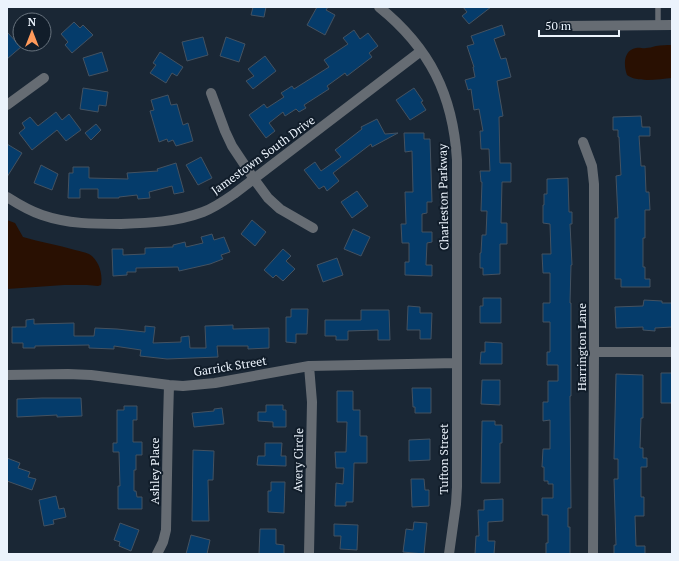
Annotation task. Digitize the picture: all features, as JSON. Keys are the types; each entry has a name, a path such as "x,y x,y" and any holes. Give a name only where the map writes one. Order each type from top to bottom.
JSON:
{"street":[{"name":"Charleston Parkway","path":"379,7 404,29 421,51 433,69 444,91 451,115 458,160 456,363"},
{"path":"563,26 672,25"},
{"name":"Jamestown South Drive","path":"7,197 25,208 41,215 69,222 103,224 149,223 177,220 203,212 224,201 254,179 421,51"},
{"path":"7,105 44,78"},
{"path":"211,93 224,131 236,153 268,198 280,209 313,228"},
{"name":"Harrington Lane","path":"583,142 592,166 594,184 593,554"},
{"path":"594,352 672,352"},
{"name":"Garrick Street","path":"7,375 83,374 169,385 205,384 309,366 456,363"},
{"name":"Tufton Street","path":"449,554 457,487 456,363"},
{"name":"Avery Circle","path":"309,366 312,402 309,554"},
{"name":"Ashley Place","path":"157,554 163,542 166,530 169,385"}],"lane":[{"path":"658,7 658,25"}],"shaded area":[{"path":"672,45 672,78 642,80 627,75 625,62 627,55 632,49"},
{"path":"7,220 15,223 23,237 89,254 100,268 101,285 64,285 7,289"}],"building":[{"path":"253,7 266,7 264,17 251,15"},
{"path":"317,7 328,7 326,10 335,15 325,35 307,25"},
{"path":"463,7 491,7 469,24 462,16 467,12"},
{"path":"74,22 80,28 83,25 93,35 72,53 65,45 68,42 61,34"},
{"path":"502,25 505,35 494,39 501,59 506,58 511,77 497,81 503,116 499,117 500,163 511,163 511,182 502,182 501,223 507,223 507,244 500,244 500,274 483,275 483,268 480,268 480,253 482,235 486,235 487,211 481,211 482,182 480,171 490,171 489,149 481,149 480,131 483,131 479,109 474,110 471,89 468,90 465,80 475,77 474,67 467,46 474,44 471,36"},
{"path":"354,30 360,39 368,33 378,46 369,53 372,57 347,76 345,73 327,86 329,89 304,105 306,108 299,112 296,109 285,116 283,112 269,123 275,131 266,138 249,115 264,104 267,108 284,97 281,93 292,86 294,89 329,67 324,60 348,44 343,38"},
{"path":"7,32 12,37 12,52 15,52 7,59"},
{"path":"203,37 208,55 187,61 182,42"},
{"path":"226,37 245,44 239,62 220,56"},
{"path":"102,52 108,71 89,76 83,58"},
{"path":"160,52 183,67 177,76 172,73 166,83 150,73 156,65 153,63"},
{"path":"265,56 276,71 253,89 246,81 254,76 248,69"},
{"path":"83,88 108,92 106,106 99,105 98,112 80,109"},
{"path":"414,88 423,101 421,102 426,110 410,120 396,100"},
{"path":"168,95 171,105 177,104 183,125 188,123 193,141 176,146 173,140 168,142 167,139 159,142 150,111 154,110 151,100"},
{"path":"56,112 62,120 69,114 81,130 66,141 57,130 32,150 19,133 25,128 22,123 30,117 38,126"},
{"path":"641,116 642,127 650,127 650,136 639,136 641,166 645,166 646,192 649,192 650,210 645,210 643,267 645,267 645,279 650,279 650,287 621,287 621,279 615,279 615,218 618,218 616,176 621,175 619,137 618,130 613,130 613,117"},
{"path":"377,119 385,134 398,133 372,147 371,144 333,173 339,181 327,191 324,186 319,189 304,170 315,162 321,171 341,157 335,150 362,129 361,127"},
{"path":"96,124 101,130 91,140 85,133"},
{"path":"404,133 424,133 424,139 430,139 432,202 427,202 427,213 422,214 422,232 432,232 432,242 427,243 426,265 432,265 432,276 405,275 405,262 409,262 409,243 402,243 401,224 406,224 405,192 413,192 412,151 405,152"},
{"path":"7,144 22,153 7,177"},
{"path":"201,157 212,178 198,185 186,165"},
{"path":"176,163 184,192 174,194 172,186 149,192 150,198 138,199 137,195 119,198 98,198 98,189 80,189 80,198 68,198 69,173 73,173 73,167 89,167 89,178 128,179 127,173 158,171 157,169"},
{"path":"41,165 58,174 52,190 34,183"},
{"path":"568,178 569,212 572,212 572,224 570,224 572,265 570,303 571,508 568,508 570,554 546,554 546,543 548,543 548,515 542,515 542,498 553,498 553,484 548,484 548,481 544,481 544,467 542,467 543,449 550,449 550,420 543,421 543,402 548,402 548,381 558,381 558,365 547,365 547,352 550,352 550,322 543,322 543,303 550,303 550,273 543,273 542,254 551,254 550,224 543,223 543,205 544,194 547,194 547,179"},
{"path":"357,191 368,206 352,218 341,202"},
{"path":"252,220 266,232 255,246 241,234"},
{"path":"353,229 370,237 361,256 344,249"},
{"path":"212,234 214,240 224,237 230,252 221,255 223,259 210,264 179,271 178,267 136,268 136,272 127,272 127,275 113,276 112,249 123,249 123,255 145,254 145,248 173,247 173,245 185,242 186,247 203,243 201,237"},
{"path":"283,249 291,256 286,261 295,269 283,281 276,275 273,278 264,270"},
{"path":"337,258 343,275 323,282 317,265"},
{"path":"483,298 501,298 501,323 480,323 480,306 483,306"},
{"path":"644,300 672,303 672,327 655,328 655,331 643,330 643,327 616,328 615,307 643,306"},
{"path":"408,306 420,307 420,313 432,313 431,339 420,339 420,330 407,330"},
{"path":"291,309 308,309 307,334 296,334 296,343 286,342 286,317 291,317"},
{"path":"361,310 389,310 390,340 378,340 378,330 348,331 348,340 336,340 336,336 325,336 325,320 361,320"},
{"path":"34,319 34,324 74,323 74,336 94,336 95,328 145,332 145,326 155,327 153,343 181,342 181,337 189,336 190,348 206,348 205,326 233,325 233,329 269,328 269,348 248,349 248,346 217,346 218,357 167,359 140,356 141,350 114,346 114,349 89,348 89,345 35,346 35,348 23,348 23,343 12,343 12,327 26,327 26,320"},
{"path":"485,342 502,343 502,364 480,364 481,352 485,352"},
{"path":"661,373 672,373 672,403 661,403"},
{"path":"616,374 643,375 643,418 641,418 640,448 643,448 643,458 647,458 647,467 641,467 641,497 644,497 644,516 635,516 636,546 645,546 645,554 614,554 614,545 616,545 614,479 618,479 618,459 614,459"},
{"path":"482,380 500,380 500,405 481,404"},
{"path":"412,388 431,388 431,413 415,413 415,407 413,407"},
{"path":"337,391 353,391 353,410 360,410 360,436 367,436 367,463 354,463 353,502 346,502 346,506 335,506 336,483 343,484 344,468 336,468 335,452 346,452 347,422 337,422"},
{"path":"81,398 82,416 57,417 57,415 17,417 17,399"},
{"path":"266,405 283,405 283,410 286,410 286,427 273,427 273,422 258,421 258,412 266,412"},
{"path":"124,406 137,406 137,420 133,420 133,442 142,442 142,455 136,455 134,491 136,491 137,497 142,497 142,509 118,509 118,486 120,486 119,452 113,452 113,443 117,443 117,410 124,410"},
{"path":"222,408 224,424 194,427 192,413 214,411 214,409"},
{"path":"482,421 495,421 495,425 502,425 502,443 500,443 500,483 481,483"},
{"path":"430,439 430,460 409,461 409,440"},
{"path":"265,443 282,443 281,456 286,456 286,466 257,465 258,456 265,456"},
{"path":"193,450 214,451 213,480 208,480 209,521 192,521"},
{"path":"7,458 20,463 18,468 30,472 28,477 36,479 32,490 7,481"},
{"path":"411,479 424,479 425,490 429,490 429,506 412,507"},
{"path":"271,482 285,482 284,513 268,512 268,491 271,491"},
{"path":"56,496 59,509 64,508 66,517 53,520 54,524 44,526 39,500"},
{"path":"503,499 503,521 488,522 488,541 495,541 494,554 475,554 476,536 479,536 478,510 484,510 484,500"},
{"path":"414,522 427,523 424,554 403,552 406,529 413,530"},
{"path":"120,523 139,530 131,551 119,546 120,542 114,540"},
{"path":"334,524 358,525 357,550 340,549 341,536 334,536"},
{"path":"260,529 276,529 276,544 284,545 284,554 259,554"},
{"path":"191,535 210,540 207,554 186,554"}]}
